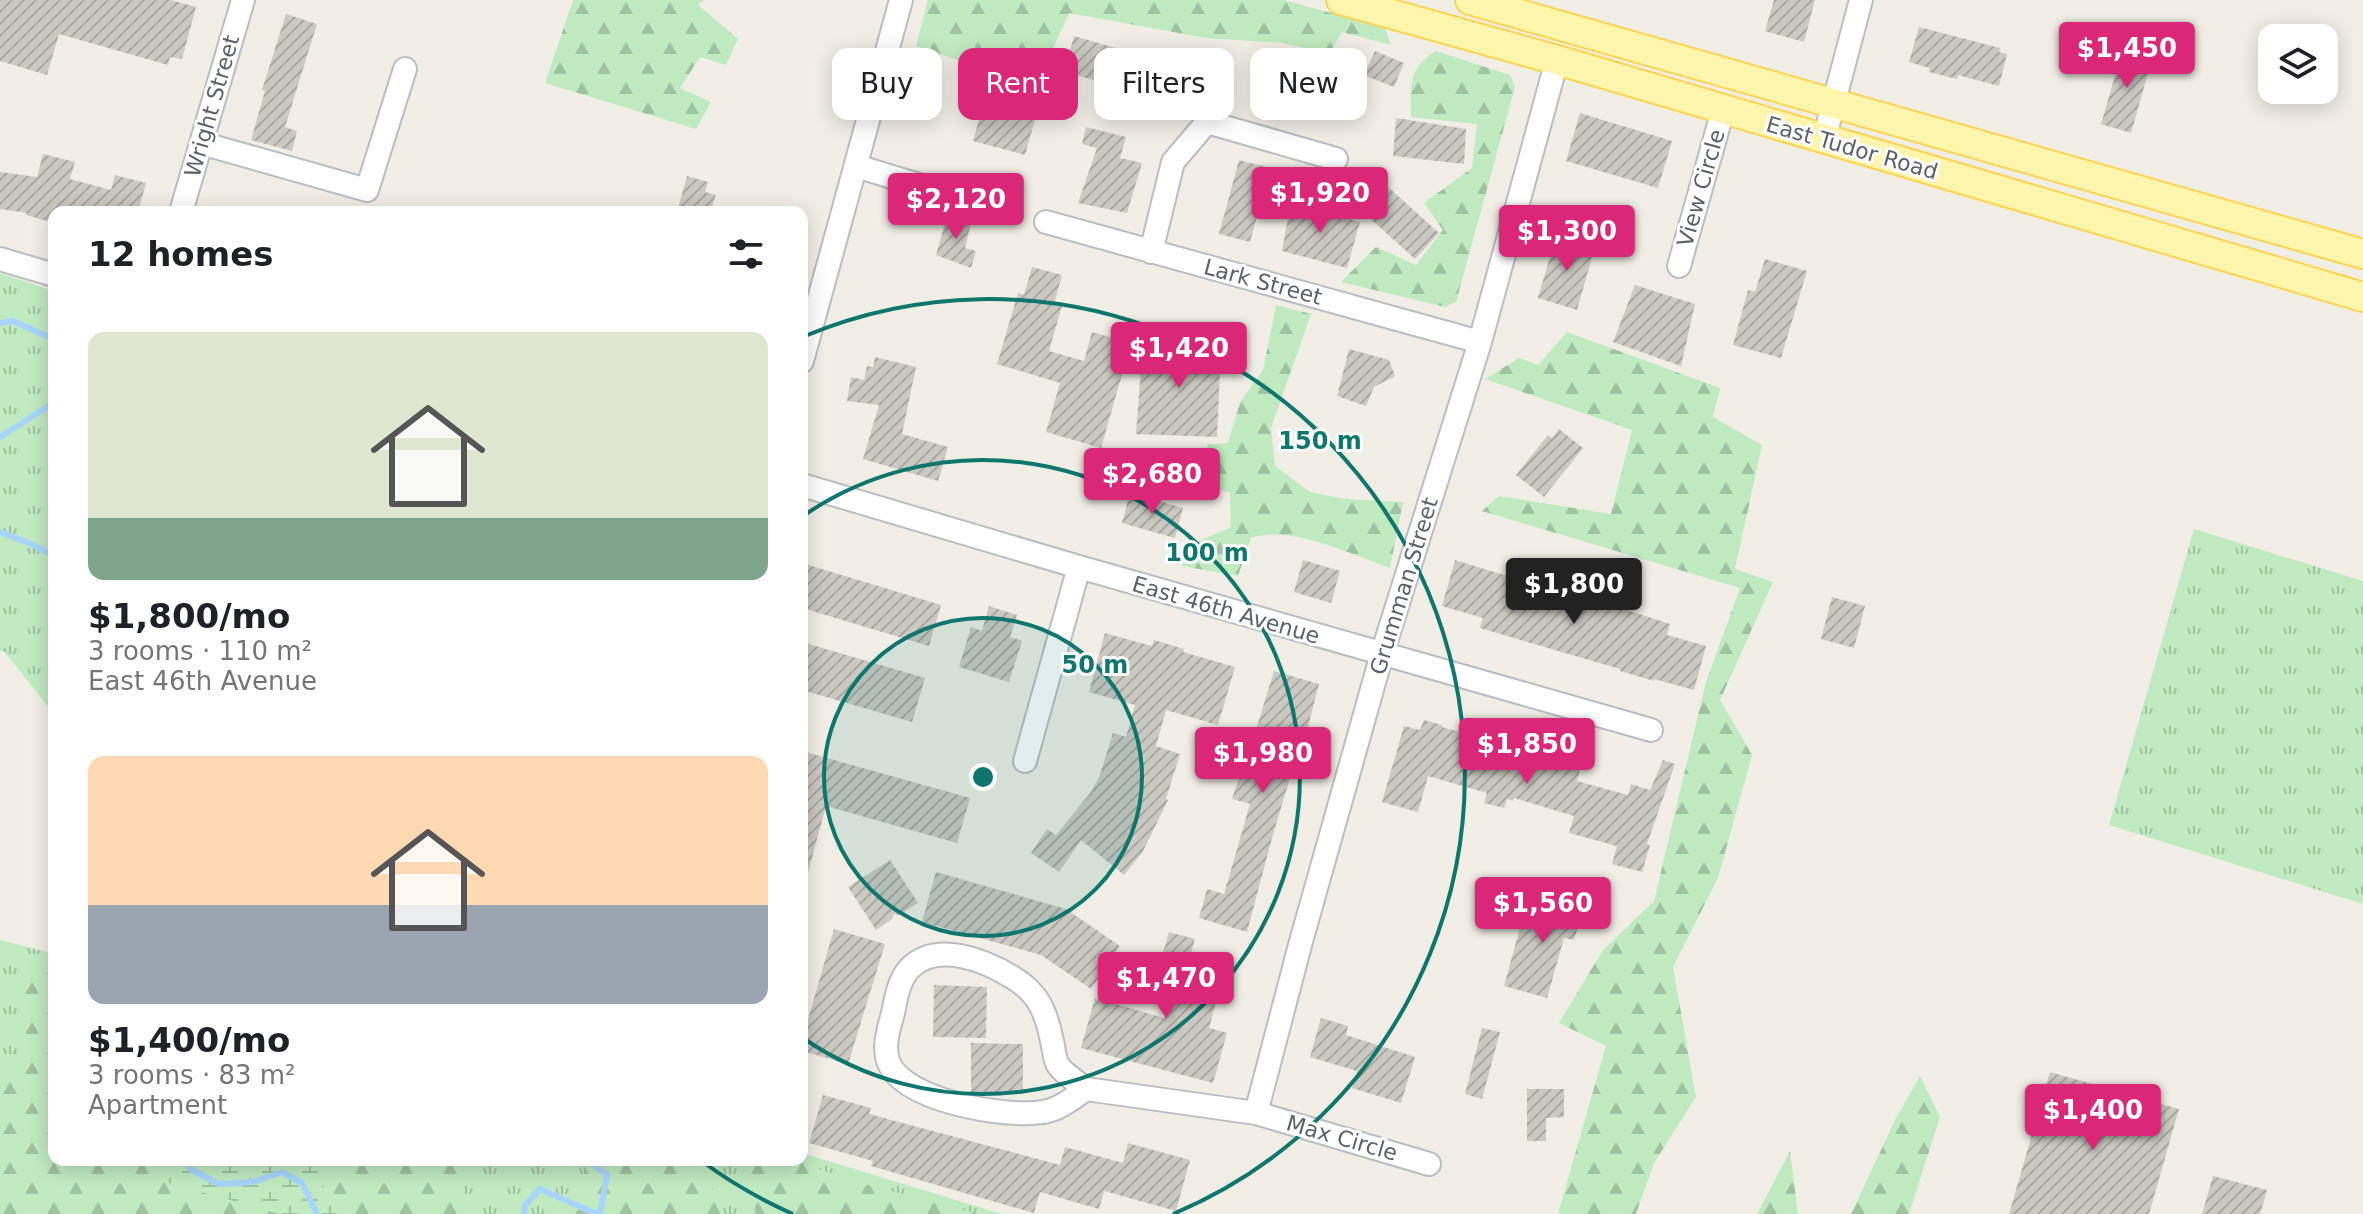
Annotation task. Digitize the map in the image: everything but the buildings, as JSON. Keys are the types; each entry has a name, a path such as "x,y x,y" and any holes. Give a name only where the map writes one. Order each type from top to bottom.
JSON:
{"main road":[{"name":"East Tudor Road","path":"1341,0 1557,60 2363,297"},
{"name":"East Tudor Road","path":"1470,0 2363,254"}],"street":[{"name":"Wright Street","path":"183,206 243,0"},
{"path":"808,339 901,0"},
{"path":"1824,139 1861,0"},
{"name":"Grumman Street","path":"1256,1113 1382,654 1480,342 1557,60"},
{"path":"201,143 367,190 405,69"},
{"name":"View Circle","path":"1679,266 1723,110"},
{"path":"1151,252 1173,162 1207,122 1336,159"},
{"path":"856,166 922,186"},
{"name":"Lark Street","path":"1046,222 1480,342"},
{"path":"0,259 48,273"},
{"name":"East 46th Avenue","path":"808,487 1651,730"},
{"path":"1025,761 1079,567"},
{"path":"955,954 1012,977 1035,995 1046,1015 1057,1064 1086,1089 1063,1105 1046,1112 1009,1114 960,1105 916,1088 895,1075 887,1058 886,1038 898,989 909,969 927,956 955,954"},
{"name":"Max Circle","path":"1086,1089 1256,1113 1429,1164"}],"green space":[{"path":"573,0 704,0 698,5 738,39 726,65 700,57 680,88 711,102 696,129 545,83"},
{"path":"928,0 1284,0 1385,28 1391,45 1342,32 1333,48 1304,48 1284,43 1206,38 1069,13 1053,48 958,48 958,60 942,55 942,48 916,46"},
{"path":"1436,51 1510,75 1515,87 1456,302 1445,307 1341,282 1376,247 1416,265 1443,230 1424,203 1472,168 1477,124 1411,117 1411,87 1415,71"},
{"path":"0,273 48,289 48,706 5,652 0,651"},
{"path":"1276,305 1311,314 1271,428 1275,466 1310,492 1345,499 1403,502 1390,568 1321,543 1284,535 1251,538 1238,576 1182,566 1192,544 1231,527 1230,493 1180,479 1203,464 1208,444 1228,443 1240,402 1263,370"},
{"path":"1567,332 1720,388 1713,417 1762,445 1735,569 1773,582 1720,700 1752,755 1718,878 1673,967 1696,1097 1654,1163 1636,1214 1558,1214 1606,1046 1559,1023 1603,950 1654,901 1706,682 1740,588 1482,511 1499,496 1611,514 1632,430 1485,379 1519,358 1538,365"},
{"path":"2194,529 2363,581 2363,904 2109,825"},
{"path":"0,940 48,952 48,1166 808,1166 808,1155 1002,1214 0,1214"},
{"path":"48,967 48,1166 169,1166 170,1183 280,1214 0,1214 0,1064 27,1044 20,983"},
{"path":"1920,1076 1940,1117 1909,1214 1851,1214 1896,1118"},
{"path":"1790,1151 1798,1214 1757,1214"},
{"path":"808,1165 846,1179 978,1214 756,1214 751,1193 737,1166"},
{"path":"168,1166 335,1166 322,1183 337,1214 280,1214 169,1183"},
{"path":"335,1166 467,1166 463,1214 337,1214 322,1183"},
{"path":"583,1166 687,1166 711,1185 720,1214 543,1214 544,1200 587,1212"}],"waterway":[{"path":"0,323 13,321 48,337"},
{"path":"0,437 48,406"},
{"path":"0,532 48,553"},
{"path":"189,1166 219,1184 253,1182 282,1172 302,1183 317,1214"},
{"path":"595,1166 607,1175 600,1214"},
{"path":"524,1214 525,1205 540,1189 597,1214"}]}
